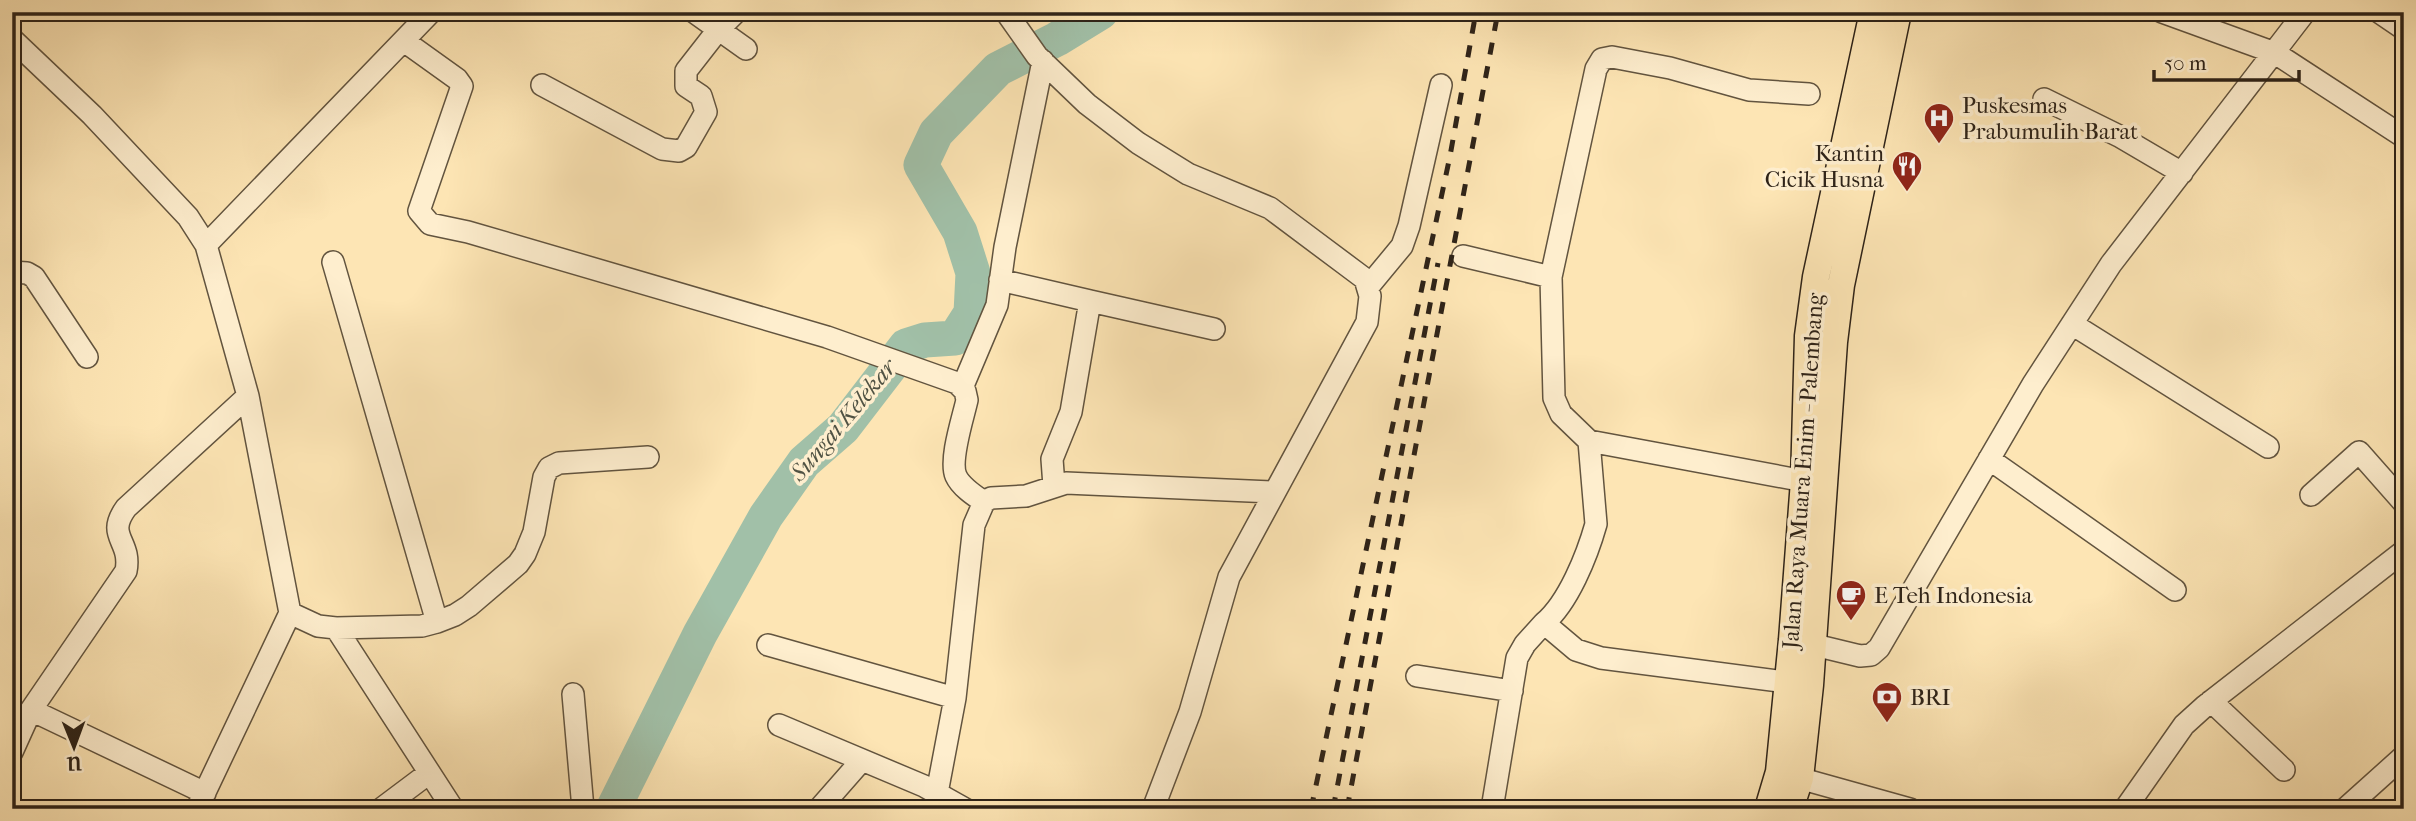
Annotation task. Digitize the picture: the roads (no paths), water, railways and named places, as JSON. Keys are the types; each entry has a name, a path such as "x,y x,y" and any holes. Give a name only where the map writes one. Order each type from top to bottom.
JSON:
{"main road":[{"name":"Jalan Raya Muara Enim - Palembang","path":"1815,479 1808,336 1816,277 1873,12"},
{"name":"Jalan Raya Muara Enim - Palembang","path":"1790,809 1790,775 1815,479 1841,285 1898,12"},
{"name":"Jalan Raya Muara Enim - Palembang","path":"1768,809 1790,775"}],"street":[{"path":"206,245 431,12"},
{"path":"694,12 746,49"},
{"path":"542,85 663,149 679,151 686,147 706,112 701,96 686,86 686,71 736,12"},
{"path":"1006,12 1040,59 1087,104 1138,143 1188,174 1270,208 1365,279 1368,287 1370,309 1367,322 1229,577 1190,712 1153,809"},
{"path":"2162,12 2275,53 2404,137"},
{"path":"1802,642 1860,656 1871,655 1879,648 1989,459 2111,264 2305,12"},
{"path":"2379,12 2404,29"},
{"path":"12,39 110,133 188,217 206,245 248,396 290,613 201,801 31,710"},
{"path":"404,41 457,79 462,86 419,211 430,224 468,232 827,337 957,383 965,391 967,400 955,460 956,476 969,491 984,502"},
{"path":"1809,94 1749,90 1670,68 1612,57 1602,59 1596,69 1551,277 1554,398 1561,414 1589,441 1815,479"},
{"path":"962,388 997,305 1005,247 1040,59"},
{"path":"1368,287 1402,246 1441,85"},
{"path":"2043,99 2119,136 2182,173"},
{"path":"1463,257 1551,277"},
{"path":"333,262 437,622"},
{"path":"12,272 27,272 34,277 87,357"},
{"path":"1000,280 1214,329"},
{"path":"1054,486 1052,459 1071,412 1090,301"},
{"path":"2072,324 2268,447"},
{"path":"12,752 31,710 126,571 129,558 116,529 117,520 126,508 248,396"},
{"path":"1492,809 1517,658 1525,644 1563,603 1596,524 1589,441"},
{"path":"2311,495 2359,452 2404,503"},
{"path":"290,613 318,626 336,628 422,626 455,615 518,564 525,554 534,532 544,477 549,468 559,463 648,457"},
{"path":"1989,459 2175,590"},
{"path":"937,793 955,698 974,525 984,502 991,498 1026,496 1066,483 1274,492"},
{"path":"2125,809 2184,725 2404,551"},
{"path":"1544,623 1577,650 1601,658 1799,683"},
{"path":"336,628 453,809"},
{"path":"768,645 955,698"},
{"path":"1417,676 1512,691"},
{"path":"573,694 583,809"},
{"path":"2211,701 2284,769"},
{"path":"779,725 937,793 965,809"},
{"path":"2344,809 2404,756"},
{"path":"820,809 862,760"},
{"path":"381,809 429,773"},
{"path":"1790,775 1910,809"}],"waterway":[{"name":"Sungai Kelekar","path":"613,809 700,634 766,516 804,462 843,428 906,346 925,340 955,338 971,313 973,273 960,232 921,165 936,133 998,69 1057,39 1101,12"}],"railway":[{"path":"1311,809 1450,156 1476,12"},
{"path":"1347,809 1498,12"},
{"path":"1333,809 1438,263"}],"place":[{"name":"Puskesmas Prabumulih Barat","path":"1939,145"},
{"name":"Kantin Cicik Husna","path":"1907,193"},
{"name":"E Teh Indonesia","path":"1851,622"},
{"name":"BRI","path":"1887,724"}]}
